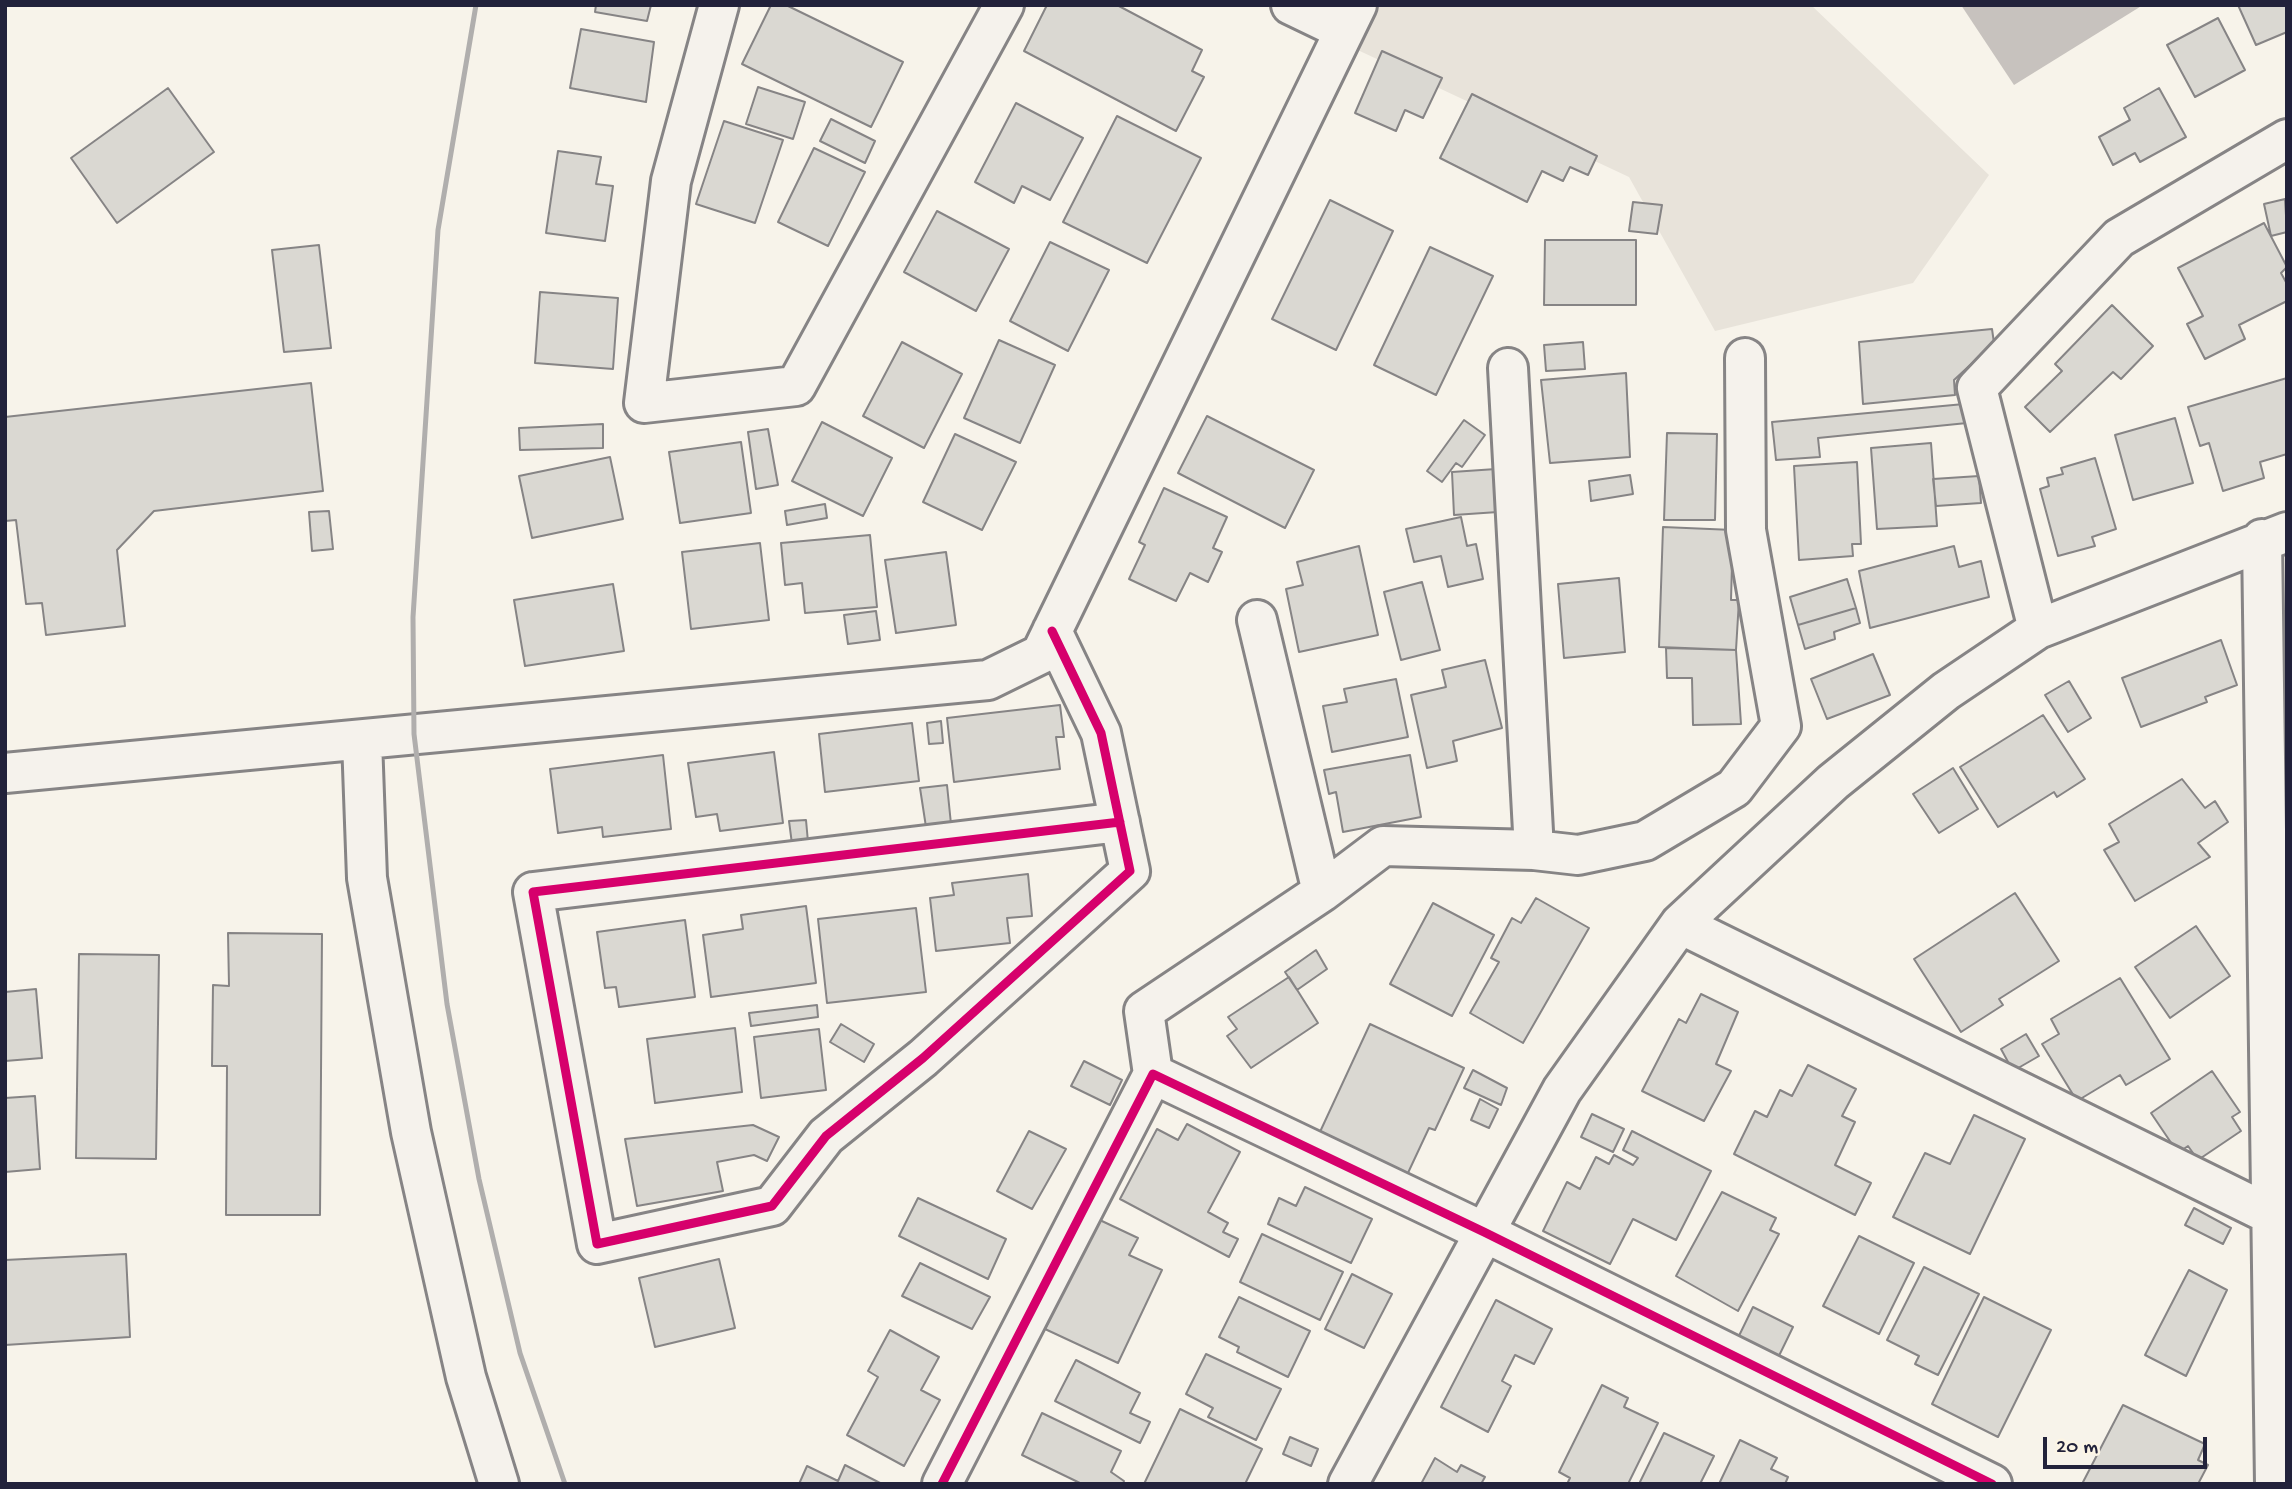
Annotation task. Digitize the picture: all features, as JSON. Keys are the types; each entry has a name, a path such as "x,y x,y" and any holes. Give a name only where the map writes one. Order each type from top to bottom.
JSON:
{"street":[{"path":"719,5 671,181 644,403 796,386 1004,5"},
{"path":"5,773 988,680 1041,654 1350,18 1291,5"},
{"path":"2038,629 1977,388 2119,237 2287,139"},
{"path":"942,1484 1153,1074 1143,1011 1322,892 1383,846 1534,850 1578,855 1646,841 1734,788 1781,726 1746,530 1745,358"},
{"path":"1508,368 1534,850"},
{"path":"1348,1484 1562,1090 1680,924 1833,782 1946,691 2038,629 2275,536 2271,1215 2275,1484"},
{"path":"1257,620 1322,892"},
{"path":"1052,631 1101,733 1120,822 1130,871 923,1058 826,1136 772,1206 597,1244 533,892 1120,822"},
{"path":"362,740 368,878 411,1132 466,1377 499,1484"},
{"path":"1680,924 2271,1215"},
{"path":"1153,1074 1484,1233 1992,1484"}],"shaded area":[{"path":"1348,5 1811,5 1989,175 1913,283 1715,331 1629,177 1332,38"},
{"path":"1961,5 2143,5 2014,85"}],"building":[{"path":"596,5 651,5 647,21 595,12"},
{"path":"771,5 786,5 903,62 871,127 742,64"},
{"path":"1047,5 1117,5 1202,50 1192,71 1204,77 1176,131 1024,51"},
{"path":"2238,5 2287,5 2287,32 2256,45"},
{"path":"2218,18 2245,70 2195,97 2167,45"},
{"path":"581,29 654,42 646,102 570,88"},
{"path":"1382,51 1442,78 1423,118 1405,110 1396,131 1355,113"},
{"path":"758,87 805,102 793,139 746,124"},
{"path":"168,88 214,152 117,223 71,158"},
{"path":"2159,88 2186,137 2140,162 2135,153 2113,165 2099,137 2130,120 2124,108"},
{"path":"1472,94 1597,156 1588,175 1570,167 1563,181 1542,171 1527,202 1440,158"},
{"path":"1016,103 1083,138 1050,200 1022,186 1014,203 975,182"},
{"path":"1117,116 1201,158 1147,263 1063,222"},
{"path":"831,119 875,141 865,163 820,141"},
{"path":"724,121 783,140 755,223 696,204"},
{"path":"814,148 865,172 828,246 778,222"},
{"path":"558,151 601,157 596,184 613,186 605,241 546,233"},
{"path":"2285,199 2287,232 2271,236 2264,204"},
{"path":"1330,200 1393,231 1336,350 1272,319"},
{"path":"1633,202 1662,205 1657,234 1629,231"},
{"path":"937,211 1009,249 976,311 904,272"},
{"path":"2264,223 2287,267 2281,273 2287,284 2287,301 2239,325 2245,339 2205,359 2187,324 2203,316 2178,268"},
{"path":"1545,240 1636,240 1636,305 1544,305"},
{"path":"1050,242 1109,270 1068,351 1010,321"},
{"path":"319,245 331,348 284,352 272,250"},
{"path":"1430,247 1493,276 1436,395 1374,365"},
{"path":"540,292 618,298 613,369 535,363"},
{"path":"2112,305 2153,346 2121,379 2113,372 2050,432 2025,407 2062,371 2055,364"},
{"path":"1992,329 1994,343 1954,380 1955,395 1863,404 1859,342"},
{"path":"999,340 1055,365 1020,443 964,418"},
{"path":"902,342 962,374 924,448 863,416"},
{"path":"1583,342 1585,369 1546,371 1544,345"},
{"path":"1626,373 1630,457 1550,463 1541,380"},
{"path":"2287,378 2287,454 2260,462 2264,478 2223,491 2209,443 2200,446 2188,407"},
{"path":"311,383 323,491 154,511 117,550 125,626 46,635 42,603 26,604 16,520 5,521 5,417"},
{"path":"1964,404 1967,423 1818,438 1820,457 1776,460 1772,422"},
{"path":"1207,416 1314,470 1285,528 1178,473"},
{"path":"2175,418 2193,483 2133,500 2115,435"},
{"path":"1464,420 1485,435 1462,467 1456,463 1442,482 1427,471"},
{"path":"822,422 892,458 863,516 792,481"},
{"path":"603,424 603,448 520,450 519,428"},
{"path":"768,429 778,485 756,489 748,432"},
{"path":"1667,433 1717,434 1715,520 1664,520"},
{"path":"955,434 1016,462 982,530 923,502"},
{"path":"741,442 751,513 680,523 669,452"},
{"path":"1931,443 1937,526 1877,529 1871,448"},
{"path":"610,457 623,519 532,538 519,476"},
{"path":"2095,458 2116,529 2092,537 2095,546 2058,556 2040,489 2049,486 2047,478 2063,474 2061,468"},
{"path":"1857,462 1861,544 1852,544 1853,556 1799,560 1794,466"},
{"path":"1496,469 1498,512 1454,515 1452,472"},
{"path":"1630,475 1633,494 1591,501 1589,481"},
{"path":"1979,476 1981,503 1936,506 1933,479"},
{"path":"1164,488 1227,517 1213,548 1222,552 1208,582 1190,573 1176,601 1129,579 1145,545 1139,542"},
{"path":"825,504 827,518 787,525 785,511"},
{"path":"329,511 333,549 312,551 309,512"},
{"path":"1461,517 1467,546 1476,544 1483,579 1448,587 1441,556 1414,562 1406,529"},
{"path":"1663,527 1733,530 1731,600 1739,600 1736,650 1659,647"},
{"path":"870,535 877,607 805,613 802,583 785,585 781,543"},
{"path":"760,543 769,620 691,629 682,552"},
{"path":"1359,546 1378,635 1299,652 1286,589 1303,585 1297,562"},
{"path":"1954,546 1959,567 1981,561 1989,597 1870,628 1859,571"},
{"path":"946,552 956,625 896,633 885,560"},
{"path":"1619,578 1625,652 1564,658 1558,584"},
{"path":"1847,579 1856,608 1798,625 1790,597"},
{"path":"1422,582 1440,650 1401,660 1384,592"},
{"path":"613,584 624,651 525,666 514,600"},
{"path":"1856,608 1860,623 1834,632 1835,639 1805,649 1798,625"},
{"path":"876,611 880,640 848,644 844,615"},
{"path":"2221,640 2237,685 2205,697 2207,702 2141,727 2122,678"},
{"path":"1666,648 1736,650 1741,724 1693,725 1692,678 1667,678"},
{"path":"1873,654 1890,695 1827,719 1811,679"},
{"path":"1485,660 1502,728 1453,741 1457,761 1427,768 1411,695 1446,687 1442,670"},
{"path":"1396,679 1408,737 1332,752 1323,706 1347,702 1344,689"},
{"path":"2069,681 2091,718 2068,732 2045,695"},
{"path":"1060,705 1064,737 1056,737 1060,769 954,782 947,718"},
{"path":"2043,715 2085,779 2057,797 2054,792 1998,827 1960,767"},
{"path":"941,721 943,743 929,744 927,723"},
{"path":"912,723 919,781 825,792 819,734"},
{"path":"774,752 783,823 720,831 717,814 696,817 688,763"},
{"path":"663,755 671,829 603,837 602,827 558,833 550,769"},
{"path":"1410,755 1421,817 1343,832 1336,792 1329,794 1324,770"},
{"path":"1953,768 1978,809 1939,833 1913,794"},
{"path":"2182,779 2205,808 2215,801 2228,822 2198,843 2210,857 2135,901 2104,850 2119,842 2109,824"},
{"path":"947,785 951,824 926,827 920,788"},
{"path":"806,820 808,842 792,844 789,821"},
{"path":"1028,874 1032,916 1007,918 1010,943 936,951 930,898 954,895 952,883"},
{"path":"2015,893 2059,961 1999,999 2003,1005 1961,1032 1914,959"},
{"path":"1536,898 1589,928 1523,1043 1470,1013 1499,962 1491,958 1512,918 1521,923"},
{"path":"1433,903 1494,935 1452,1016 1390,984"},
{"path":"806,906 816,983 711,997 703,935 743,929 741,915"},
{"path":"916,908 926,992 827,1003 818,919"},
{"path":"685,920 695,997 619,1007 616,987 605,988 597,932"},
{"path":"2196,926 2230,976 2170,1018 2135,967"},
{"path":"228,933 322,934 320,1215 226,1215 227,1066 212,1066 213,985 229,986"},
{"path":"1316,950 1327,969 1297,990 1285,972"},
{"path":"79,954 159,955 156,1159 76,1158"},
{"path":"1289,977 1318,1023 1251,1068 1227,1036 1237,1029 1228,1017"},
{"path":"2120,978 2170,1059 2126,1085 2120,1075 2077,1101 2042,1044 2059,1034 2051,1019"},
{"path":"36,989 42,1058 5,1061 5,992"},
{"path":"1701,994 1738,1012 1716,1064 1731,1071 1704,1121 1642,1091 1679,1019 1686,1023"},
{"path":"817,1005 818,1017 751,1026 749,1013"},
{"path":"841,1024 874,1044 864,1062 830,1042"},
{"path":"1370,1024 1464,1068 1435,1130 1429,1128 1407,1175 1319,1134"},
{"path":"735,1028 742,1092 655,1103 647,1039"},
{"path":"819,1029 826,1090 761,1098 754,1037"},
{"path":"2026,1034 2039,1056 2013,1071 2001,1049"},
{"path":"1084,1061 1122,1080 1110,1105 1071,1086"},
{"path":"1808,1065 1856,1089 1842,1116 1855,1122 1835,1165 1871,1183 1855,1215 1734,1154 1755,1111 1767,1117 1780,1090 1792,1096"},
{"path":"1473,1070 1507,1088 1501,1105 1464,1088"},
{"path":"2212,1071 2240,1112 2232,1117 2241,1131 2198,1160 2188,1146 2178,1153 2151,1113"},
{"path":"35,1096 40,1169 5,1172 5,1098"},
{"path":"1480,1099 1498,1109 1489,1128 1471,1120"},
{"path":"1592,1114 1624,1129 1613,1152 1581,1137"},
{"path":"1974,1115 2025,1139 1970,1254 1893,1217 1925,1153 1950,1164"},
{"path":"1187,1124 1240,1152 1208,1212 1228,1223 1223,1232 1238,1239 1229,1257 1120,1199 1157,1129 1178,1140"},
{"path":"753,1125 779,1137 767,1161 754,1155 717,1162 723,1191 637,1206 625,1139"},
{"path":"1029,1131 1066,1149 1032,1209 997,1191"},
{"path":"1632,1131 1711,1171 1676,1240 1633,1219 1610,1264 1543,1231 1567,1182 1580,1189 1596,1157 1609,1164 1614,1155 1633,1165 1638,1158 1623,1150"},
{"path":"1305,1187 1372,1219 1351,1263 1268,1224 1279,1198 1296,1206"},
{"path":"1722,1192 1776,1218 1770,1230 1779,1234 1738,1311 1676,1276"},
{"path":"918,1198 1006,1239 988,1279 899,1236"},
{"path":"2194,1208 2231,1228 2223,1244 2185,1225"},
{"path":"1087,1214 1138,1238 1129,1255 1162,1270 1118,1363 1045,1329 1087,1240"},
{"path":"1262,1234 1343,1272 1320,1320 1240,1282"},
{"path":"1859,1236 1914,1263 1879,1334 1823,1306"},
{"path":"126,1254 130,1337 5,1345 5,1260"},
{"path":"719,1259 735,1328 655,1347 639,1278"},
{"path":"920,1263 990,1297 972,1329 902,1296"},
{"path":"1924,1267 1979,1294 1938,1375 1915,1364 1919,1356 1887,1340"},
{"path":"2189,1270 2227,1290 2186,1376 2145,1355"},
{"path":"1352,1274 1392,1294 1364,1348 1325,1329"},
{"path":"1239,1297 1310,1331 1288,1377 1237,1352 1239,1347 1219,1337"},
{"path":"1984,1297 2051,1330 1998,1437 1932,1404"},
{"path":"1496,1300 1552,1329 1534,1364 1515,1355 1502,1381 1511,1386 1488,1432 1441,1407"},
{"path":"1753,1307 1793,1327 1775,1364 1735,1344"},
{"path":"890,1330 939,1357 921,1390 940,1400 904,1466 847,1435 878,1377 868,1371"},
{"path":"1206,1354 1281,1389 1256,1440 1208,1417 1213,1408 1186,1394"},
{"path":"1076,1360 1140,1393 1130,1413 1150,1422 1140,1443 1055,1401"},
{"path":"1602,1385 1628,1398 1624,1407 1658,1423 1628,1484 1567,1484 1570,1478 1559,1472"},
{"path":"2123,1405 2205,1444 2198,1460 2208,1465 2198,1484 2082,1484"},
{"path":"1180,1409 1262,1449 1245,1484 1144,1484"},
{"path":"1042,1413 1121,1451 1111,1472 1124,1481 1123,1484 1082,1484 1022,1455"},
{"path":"1664,1433 1714,1456 1700,1484 1639,1484"},
{"path":"1290,1437 1318,1449 1311,1466 1283,1454"},
{"path":"1740,1440 1777,1458 1771,1469 1788,1477 1785,1484 1719,1484"},
{"path":"1435,1458 1457,1472 1461,1465 1485,1477 1481,1484 1421,1484"},
{"path":"845,1465 882,1484 799,1484 807,1466 838,1481"}],"railway":[{"path":"476,5 438,230 413,617 414,734 447,1004 479,1179 520,1353 565,1484"}],"cycle path":[{"path":"1052,631 1101,733 1130,871 923,1058 826,1136 772,1206 597,1244 533,892 1120,822"},
{"path":"942,1484 1153,1074 1484,1232 1992,1484"}]}
